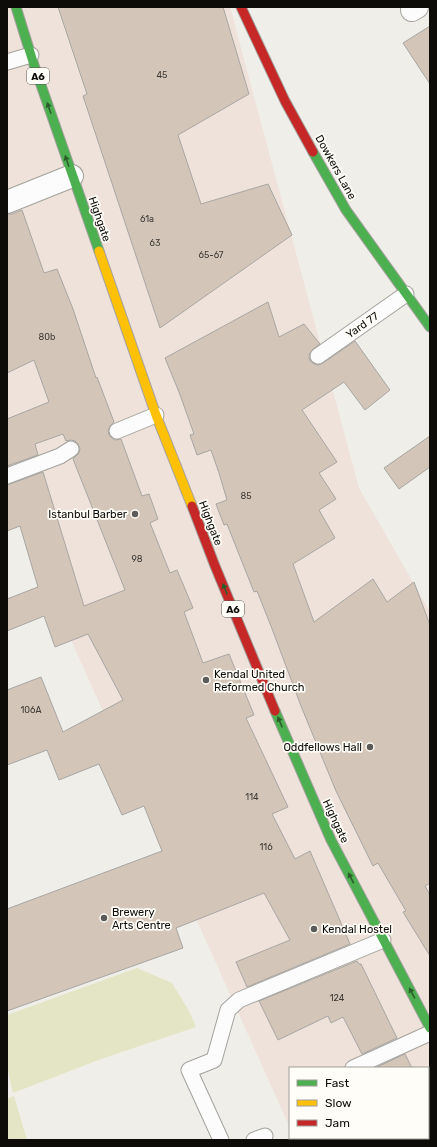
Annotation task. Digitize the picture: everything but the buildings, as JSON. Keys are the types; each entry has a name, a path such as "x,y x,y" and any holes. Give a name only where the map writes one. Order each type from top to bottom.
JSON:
{"main road":[{"name":"Highgate","path":"16,7 72,176 156,415 216,566 298,766 331,840 430,1028"},
{"name":"Dowkers Lane","path":"241,7 285,101 346,210 430,327"}],"street":[{"path":"7,202 72,176"}],"lane":[{"path":"7,62 31,55"},
{"name":"Yard 77","path":"318,356 406,294"},
{"path":"118,431 156,415"},
{"path":"7,476 60,456 71,449"},
{"path":"220,1140 189,1070 214,1060 228,1010 239,1000 383,940"},
{"path":"355,1067 430,1033"}],"shaded area":[{"path":"7,7 230,7 359,488 430,612 430,1140 295,1140 429,1139 429,1067 289,1067 289,1126 45,582 7,485"}],"green space":[{"path":"137,968 172,983 189,1011 196,1027 101,1059 13,1093 7,1066 7,1015"},
{"path":"14,1096 27,1140 7,1140 7,1099"}],"traffic: fast":[{"path":"16,7 34,65 99,251"},
{"path":"313,152 346,210 430,327"},
{"path":"275,711 331,840 430,1028"}],"traffic: slow":[{"path":"99,251 156,415 192,506"}],"traffic: jam":[{"path":"241,7 285,101 313,152"},
{"path":"192,506 275,711"}],"place":[{"name":"Istanbul Barber","path":"135,514"},
{"name":"Kendal United Reformed Church","path":"206,680"},
{"name":"Oddfellows Hall","path":"370,747"},
{"name":"Brewery Arts Centre","path":"104,918"},
{"name":"Kendal Hostel","path":"314,929"}]}
